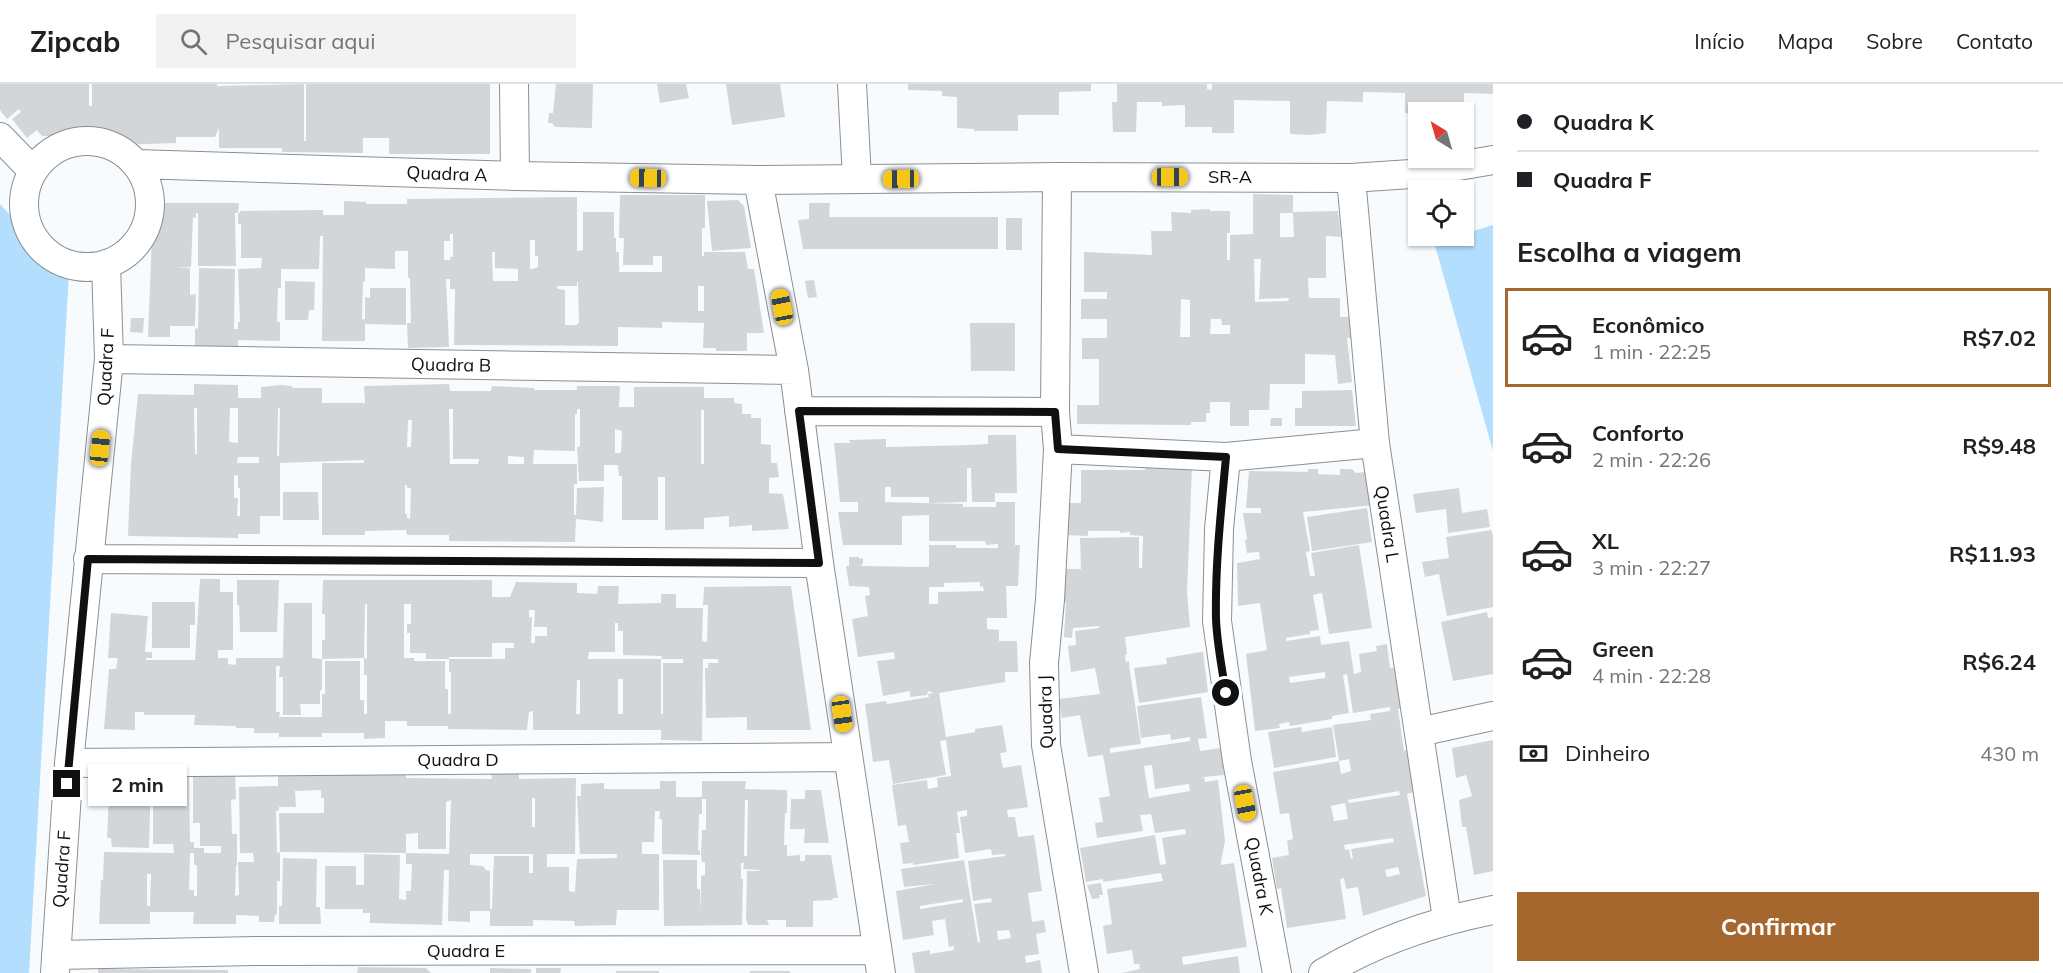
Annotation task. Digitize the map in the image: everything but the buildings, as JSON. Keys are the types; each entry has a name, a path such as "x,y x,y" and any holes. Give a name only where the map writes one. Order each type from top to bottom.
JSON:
{"street":[{"path":"514,84 515,176"},
{"path":"852,84 857,179"},
{"path":"0,137 33,171"},
{"path":"83,141 103,142 121,150 136,164 147,181 150,201 148,221 139,240 125,254 106,264 88,267 70,265 53,257 39,246 29,229 24,209 26,189 33,171 46,156 64,145 83,141"},
{"name":"SR-A","path":"758,180 1057,177 1352,178 1411,174 1493,160"},
{"name":"Quadra A","path":"136,164 515,176 758,180"},
{"name":"Quadra J","path":"1057,177 1055,412 1058,449 1050,600 1044,663 1046,745 1084,973"},
{"name":"Quadra L","path":"1352,178 1374,443 1448,919"},
{"path":"758,180 794,370 819,563 879,962"},
{"name":"Quadra F","path":"56,964 69,763 109,359 106,264"},
{"name":"Quadra B","path":"109,359 794,370"},
{"path":"799,411 1055,412"},
{"path":"1058,449 1226,457 1374,443"},
{"name":"Quadra K","path":"1226,457 1219,529 1216,621 1237,761 1277,973"},
{"path":"88,559 819,563"},
{"path":"1419,732 1493,716"},
{"name":"Quadra D","path":"69,763 848,757"},
{"path":"1323,973 1348,958 1407,932 1448,919 1493,910"},
{"name":"Quadra E","path":"56,964 879,962"}],"shaded area":[{"path":"0,204 39,246 69,273 29,973 0,973"},
{"path":"1493,225 1493,451 1435,246 1474,246 1474,231"}],"route":[{"path":"67,784 88,559 819,563 799,411 1055,412 1058,449 1226,457 1219,529 1216,621 1226,693"}]}
